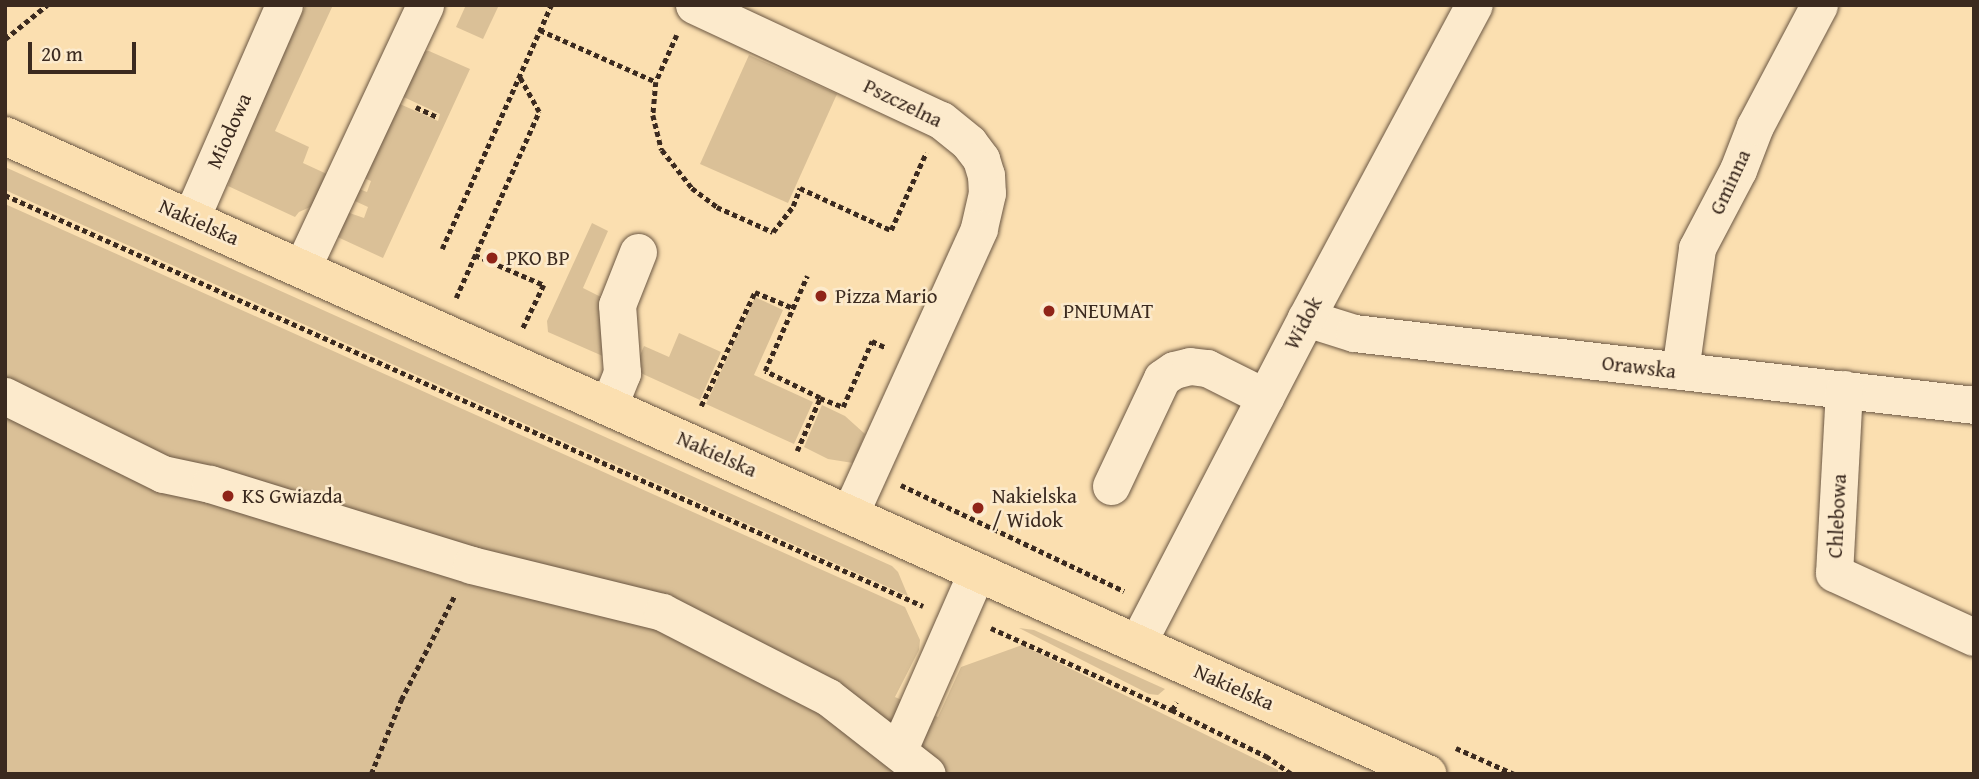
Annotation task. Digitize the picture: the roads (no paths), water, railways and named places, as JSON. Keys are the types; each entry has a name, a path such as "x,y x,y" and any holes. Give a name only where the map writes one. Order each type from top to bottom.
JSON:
{"main road":[{"name":"Nakielska","path":"5,136 1427,774"}],"street":[{"name":"Miodowa","path":"191,218 284,5"},
{"path":"302,268 425,5"},
{"name":"Widok","path":"1137,644 1306,318 1474,5"},
{"name":"Gminna","path":"1680,371 1698,248 1738,170 1755,126 1819,5"},
{"name":"Pszczelna","path":"687,16 940,120 969,143 981,159 988,193 979,229 850,514"},
{"path":"609,405 622,373 617,305 638,253"},
{"name":"Orawska","path":"1306,318 1354,333 1974,405"},
{"path":"1111,486 1162,378 1174,370 1190,366 1207,368 1265,397"},
{"name":"Chlebowa","path":"1844,389 1834,572 1974,637"},
{"path":"5,396 163,474 210,484 471,565 662,612 828,697 899,749 927,774"},
{"path":"899,749 977,571"}],"place":[{"name":"PKO BP","path":"492,258"},
{"name":"Pizza Mario","path":"821,296"},
{"name":"PNEUMAT","path":"1049,311"},
{"name":"KS Gwiazda","path":"228,496"},
{"name":"Nakielska / Widok","path":"978,508"}]}
